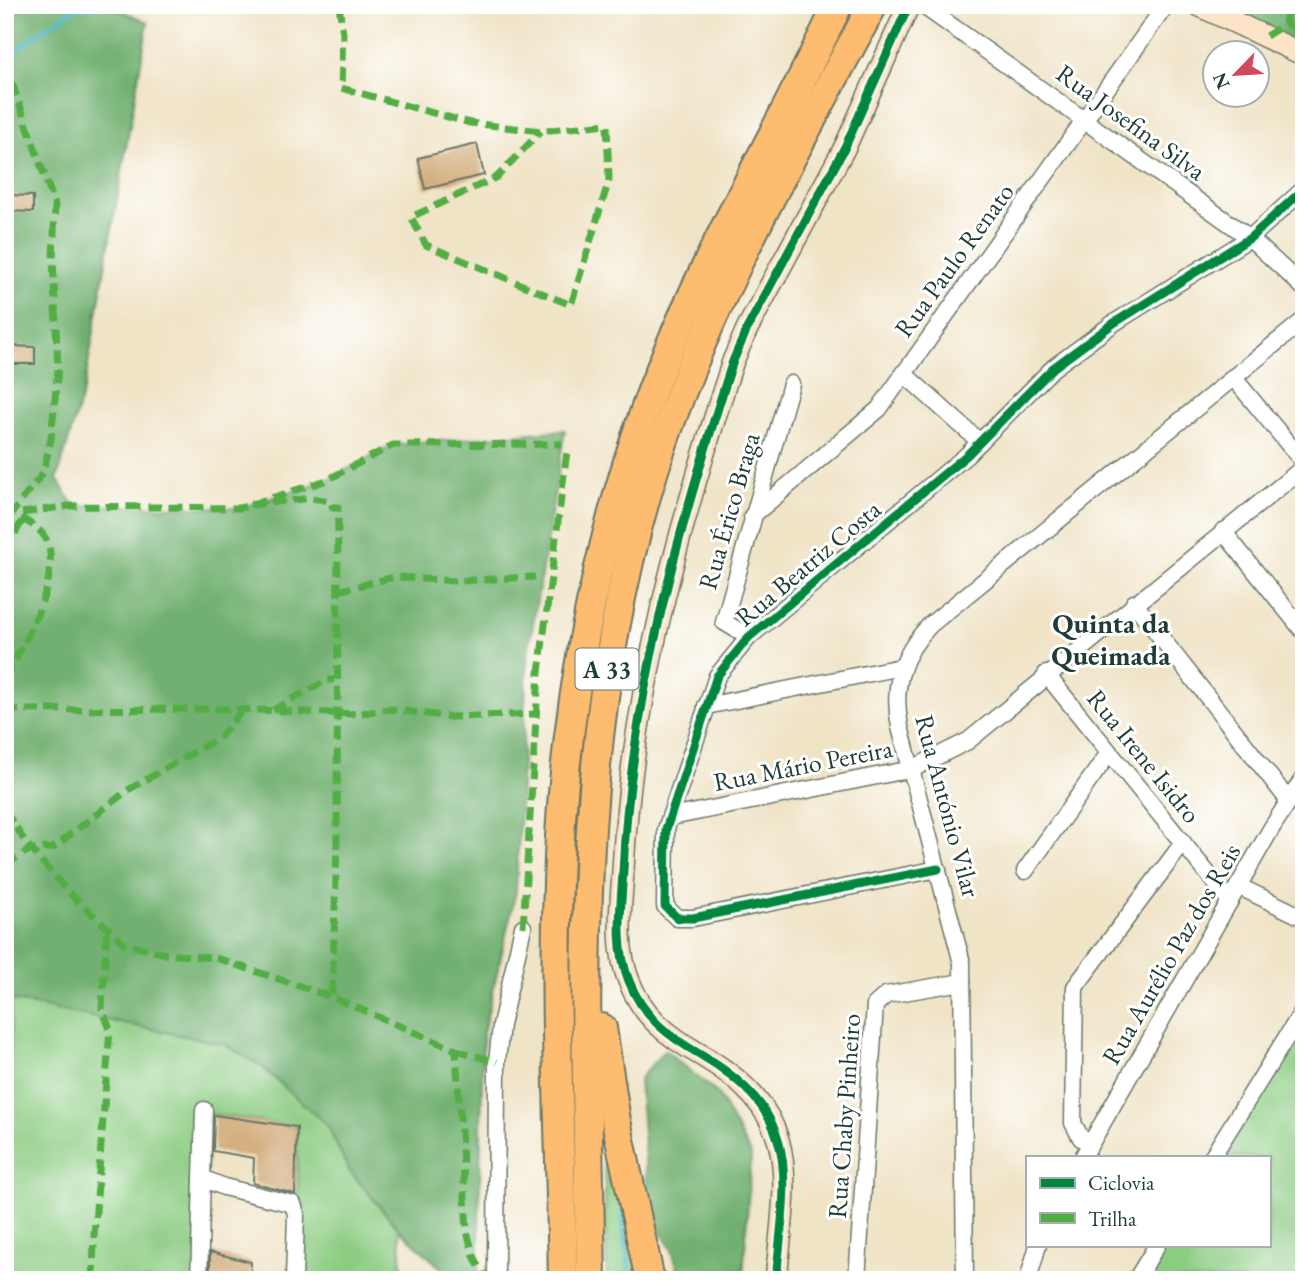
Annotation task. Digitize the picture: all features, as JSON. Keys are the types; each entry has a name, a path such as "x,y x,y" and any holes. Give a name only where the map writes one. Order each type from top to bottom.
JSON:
{"highway":[{"name":"A 33","path":"563,1280 559,880 568,747 588,618 613,511 650,396 677,328 729,219 810,66 838,5"},
{"name":"A 33","path":"591,1280 585,967 587,866 594,759 622,587 667,433 725,288 873,5"},
{"path":"650,1280 616,1121 603,1037 598,876 601,805 617,673 667,433"},
{"path":"553,1280 559,1053"}],"street":[{"path":"776,1280 785,1180 782,1151 772,1121 750,1090 732,1074 676,1041 654,1023 628,980 620,940 628,792 649,658 733,360 761,302 845,147 909,5"},
{"name":"Rua Josefina Silva","path":"922,5 1086,118 1250,238 1304,288"},
{"name":"Rua Paulo Renato","path":"752,516 879,409 1166,5"},
{"path":"1198,5 1304,55"},
{"name":"Rua Beatriz Costa","path":"939,869 693,918 677,918 665,906 663,897 666,829 717,677 749,637 980,442 1053,368 1114,323 1250,238 1304,189"},
{"name":"Rua António Vilar","path":"965,1280 962,982 959,947 897,712 901,667 930,625 1304,320"},
{"path":"902,373 980,442"},
{"path":"1233,377 1304,465"},
{"name":"Rua Érico Braga","path":"749,637 724,622 791,384"},
{"name":"Rua Mário Pereira","path":"671,817 912,769 968,741 1046,674 1304,465"},
{"path":"1223,531 1304,632"},
{"path":"1134,603 1289,801"},
{"path":"706,706 901,667"},
{"name":"Rua Irene Isidro","path":"1046,674 1230,901"},
{"path":"1025,871 1110,753"},
{"name":"Rua Aurélio Paz dos Reis","path":"1087,1150 1238,886 1304,777"},
{"path":"1087,1150 1073,1123 1075,987 1183,843"},
{"path":"1238,886 1304,918"},
{"path":"496,1280 497,1062 501,1025 523,927"},
{"name":"Rua Chaby Pinheiro","path":"856,1280 875,1005 886,995 962,982"},
{"path":"1213,1156 1304,1009"},
{"path":"199,1280 204,1110"},
{"path":"202,1178 224,1187 292,1204 296,1214 294,1280"},
{"path":"1028,1280 1038,1246"},
{"path":"1136,1280 1156,1246"}],"green space":[{"path":"27,5 108,5 148,22 84,388 57,479 74,505 240,508 327,480 393,445 565,430 527,660 516,891 483,1033 478,1280 461,1280 444,1271 399,1229 348,1169 328,1126 261,1066 224,1044 11,1000 5,990 5,9"},
{"path":"1204,5 1304,5 1304,49"},
{"path":"11,1000 224,1044 261,1066 328,1126 348,1169 399,1229 403,1280 299,1280 297,1127 210,1114 199,1280 5,1280"},
{"path":"1298,1030 1304,1034 1304,1280 1143,1280 1164,1246 1270,1246 1270,1156 1220,1156"},
{"path":"665,1050 718,1094 751,1155 743,1280 682,1280 671,1248 649,1214 639,1079"},
{"path":"603,1104 643,1280 607,1280"}],"building":[{"path":"477,144 484,175 425,189 418,158"},
{"path":"9,195 33,196 33,212 8,211"},
{"path":"9,346 35,347 35,364 9,364"},
{"path":"214,1115 297,1127 295,1194 253,1183 254,1158 213,1151"},
{"path":"210,1252 251,1262 250,1280 210,1280"}],"waterway":[{"path":"5,57 75,8 108,5"},
{"path":"621,1211 631,1280"}],"marked path":[{"path":"339,5 343,34 341,88 470,123 541,131 607,124 609,180 571,305 426,245 411,217 497,177 541,131"},
{"path":"1266,36 1285,24 1288,5"},
{"path":"1285,24 1304,29"},
{"path":"5,63 55,205 53,259 58,369 51,439 43,473 12,513"},
{"path":"22,513 69,506 240,508 327,480 393,445 562,444"},
{"path":"523,927 539,672 567,451"},
{"path":"250,505 312,498 330,501 333,508 338,507 337,848 332,997"},
{"path":"5,678 31,630 50,571 50,554 46,539 31,524 12,513"},
{"path":"5,552 23,519"},
{"path":"338,591 394,577 455,581 535,577"},
{"path":"273,710 327,680 334,680"},
{"path":"5,710 232,709 355,714 390,709 450,717 537,714"},
{"path":"5,865 31,849 53,848 128,790 220,737 243,709"},
{"path":"5,810 26,843 67,891 125,944 166,954 216,958 332,997 456,1050 467,1231 473,1254 486,1280"},
{"path":"93,1280 110,1029 102,1009 107,931"},
{"path":"456,1050 497,1062"}],"cycle path":[{"path":"776,1280 784,1179 781,1151 773,1125 758,1101 734,1078 658,1024 642,1005 629,981 622,955 620,927 628,806 647,676 661,612 694,486 733,361 747,329 845,147 909,5"},
{"path":"938,869 693,918 677,918 665,906 666,829 717,676 749,637 967,455 1053,368 1114,323 1250,238 1304,189"}],"district":[{"name":"Quinta da Queimada","path":"1111,639"}]}
